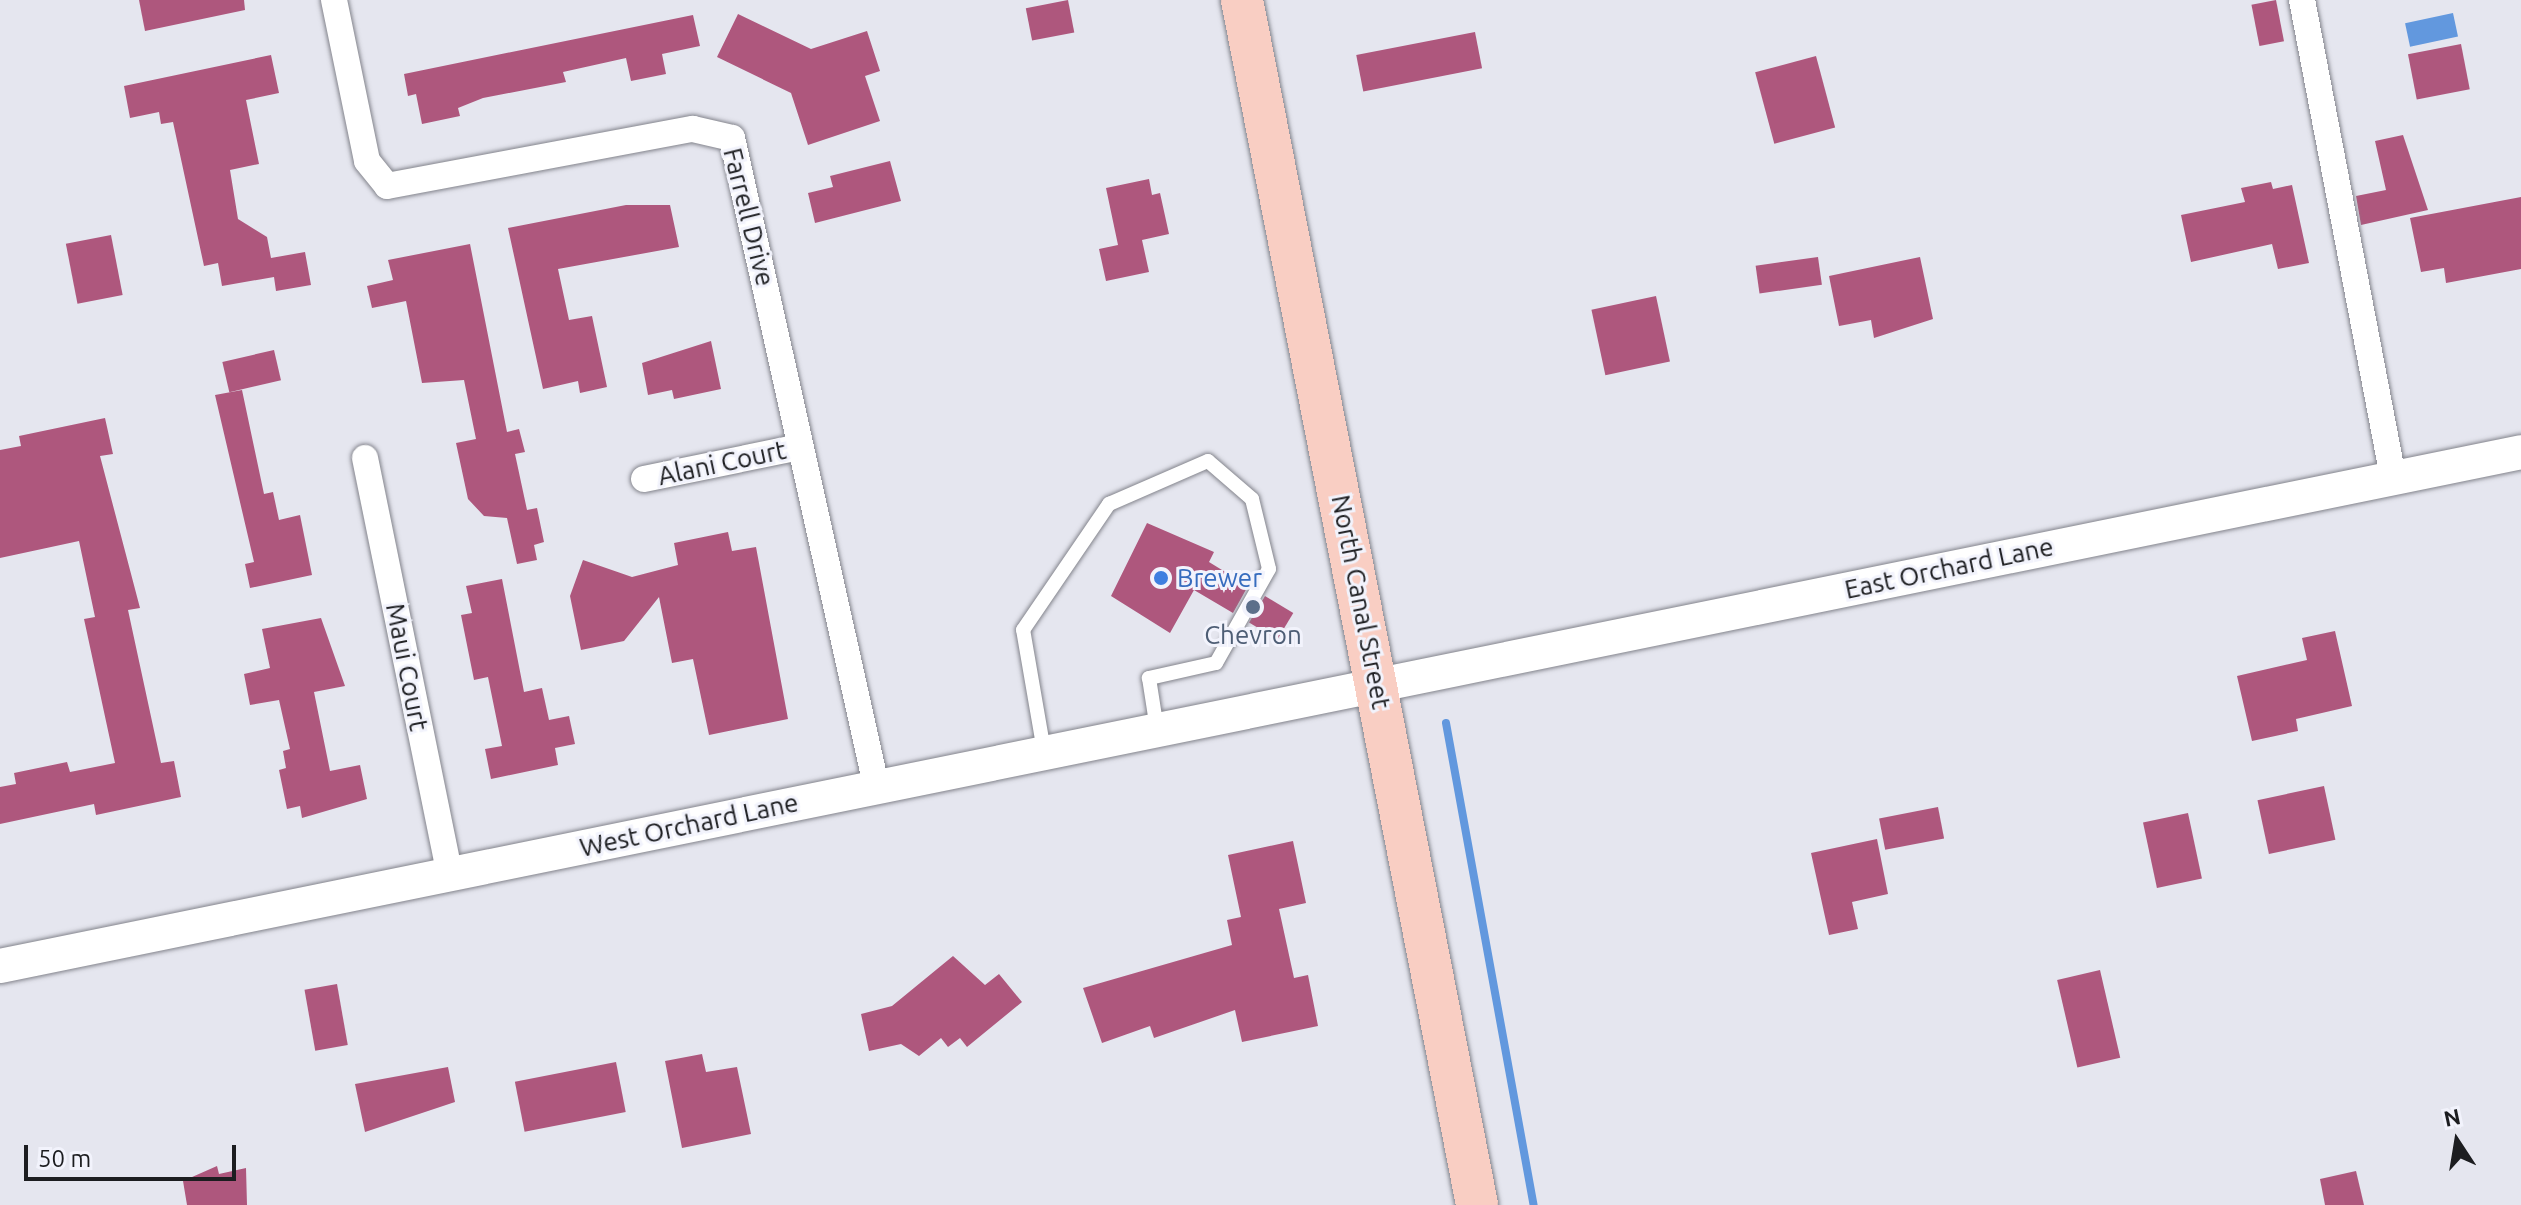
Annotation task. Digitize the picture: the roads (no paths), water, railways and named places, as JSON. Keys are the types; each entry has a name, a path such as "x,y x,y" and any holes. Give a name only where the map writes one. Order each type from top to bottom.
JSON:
{"main road":[{"name":"North Canal Street","path":"1242,0 1477,1205"}],"street":[{"name":"Farrell Drive","path":"334,0 367,161 387,186 693,129 732,138 876,785"},
{"path":"2302,0 2393,479"},
{"name":"Alani Court","path":"644,479 800,447"},
{"name":"East Orchard Lane","path":"1377,683 2521,452"},
{"name":"Maui Court","path":"365,458 450,876"},
{"name":"West Orchard Lane","path":"0,966 450,876 1377,683"}],"lane":[{"path":"1044,751 1023,630 1109,504 1208,461 1252,499 1269,569 1216,663 1149,678 1157,729"}],"water":[{"path":"2453,13 2458,36 2410,47 2405,23"}],"waterway":[{"path":"1446,723 1534,1205"}],"place":[{"name":"Brewer","path":"1161,578"},
{"name":"Chevron","path":"1253,607"}]}
